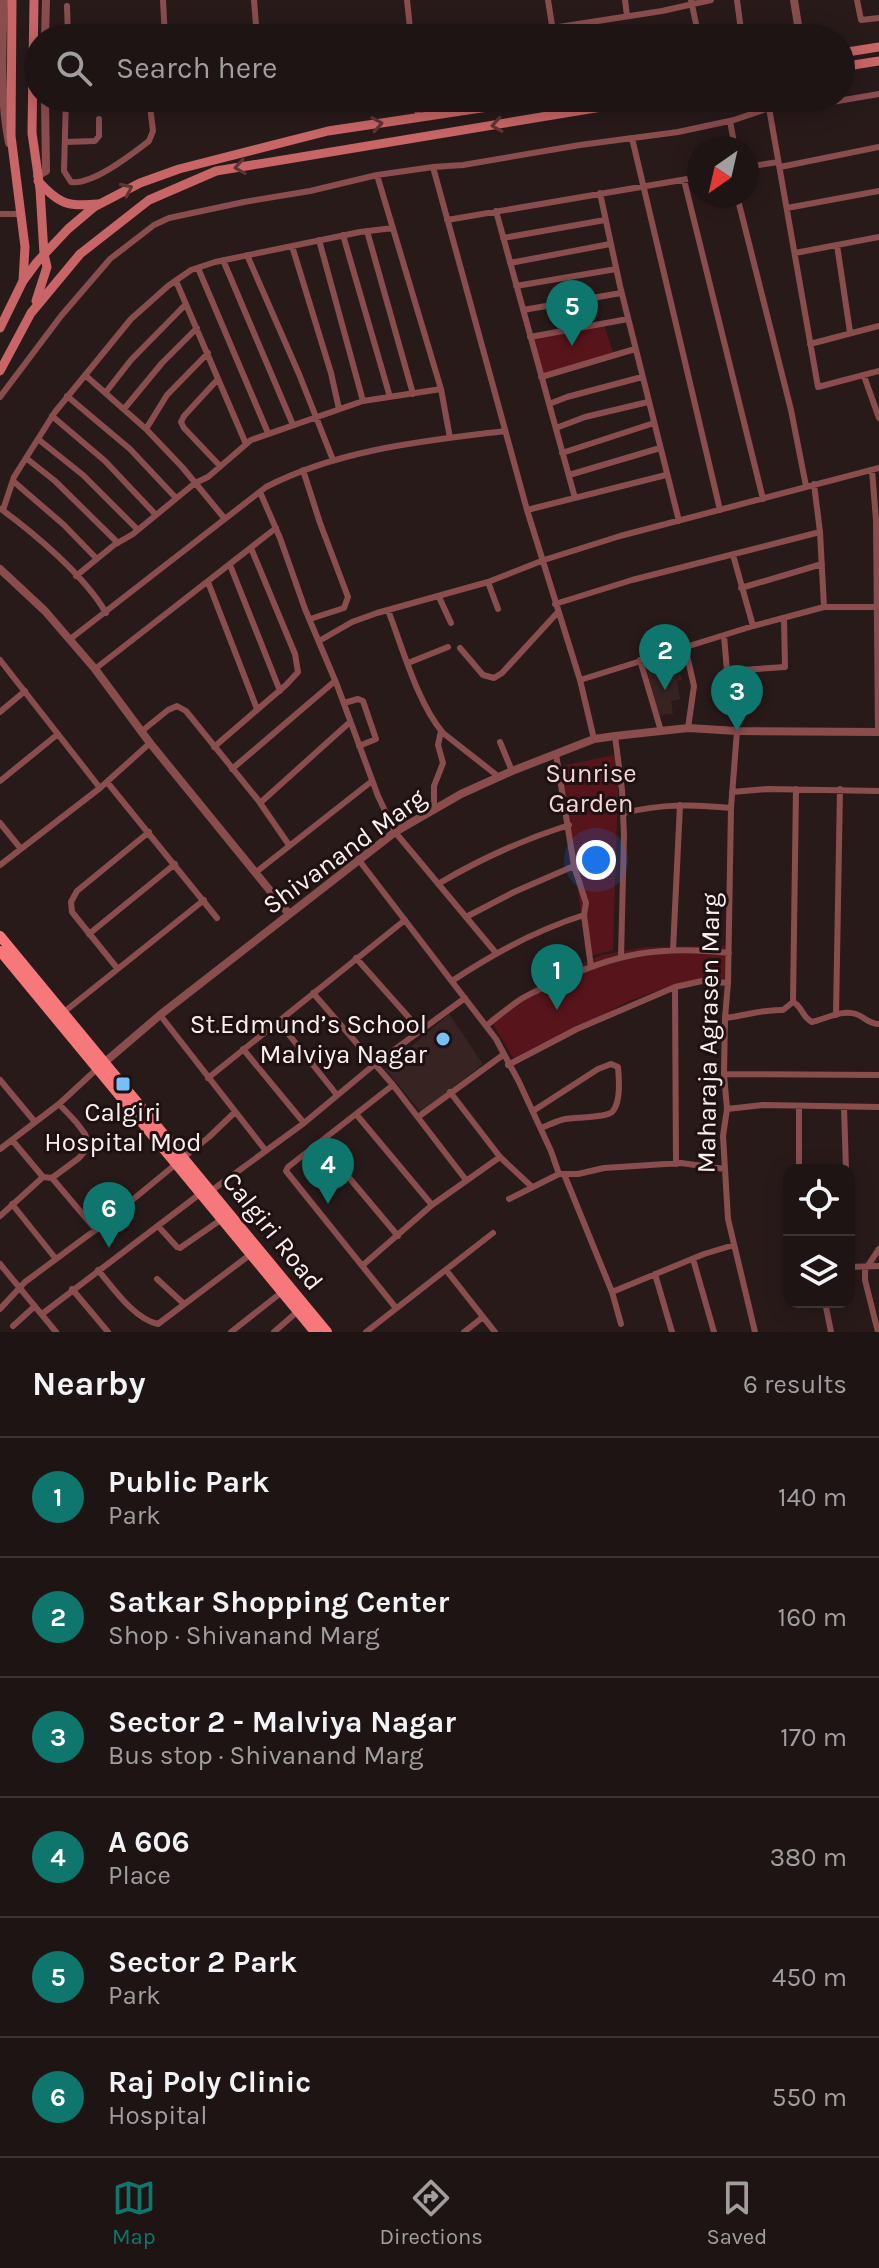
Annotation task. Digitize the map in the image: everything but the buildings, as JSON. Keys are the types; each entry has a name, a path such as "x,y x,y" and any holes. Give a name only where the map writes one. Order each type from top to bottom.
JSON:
{"main road":[{"path":"12,0 11,149 25,247 23,281"},
{"path":"34,0 34,24"},
{"path":"855,51 879,47"},
{"path":"855,65 879,61"},
{"path":"32,112 40,258"},
{"path":"0,328 23,281 68,229 99,204 140,183 179,169 328,131 457,112"},
{"path":"31,313 69,266 99,238 149,200 216,171 572,112"},
{"path":"11,136 32,133"},
{"path":"38,178 64,203 75,206 99,204"},
{"path":"25,247 47,267"},
{"path":"47,267 69,266"},
{"path":"0,371 31,313 47,267"},
{"name":"Calgiri Road","path":"0,936 64,1012 101,1065"},
{"name":"Calgiri Road","path":"0,951 327,1332"},
{"name":"Calgiri Road","path":"206,1192 222,1219 315,1332"}],"street":[{"path":"4,0 4,126 11,149"},
{"path":"45,24 46,0"},
{"path":"163,0 164,24"},
{"path":"254,0 256,24"},
{"path":"407,0 410,24"},
{"path":"548,0 551,24"},
{"path":"625,0 627,16"},
{"path":"577,24 711,0"},
{"path":"737,0 740,24"},
{"path":"794,0 798,24"},
{"path":"857,0 861,20 879,18"},
{"path":"691,2 696,24"},
{"path":"67,6 68,24"},
{"path":"855,98 879,94"},
{"path":"38,178 46,171 45,112"},
{"path":"66,112 64,171 71,182 77,183 95,177 142,146 152,136 150,112"},
{"path":"418,112 418,118"},
{"path":"0,397 102,268 124,246 154,225 191,212 310,191 377,175 678,132 757,112"},
{"path":"770,112 818,387 879,371"},
{"path":"66,142 95,141 99,136 99,119"},
{"path":"730,121 733,136"},
{"path":"632,138 720,510"},
{"path":"759,166 879,147"},
{"path":"433,167 527,510 580,680 594,739"},
{"path":"377,175 441,389 450,438"},
{"path":"447,220 687,179"},
{"path":"684,180 763,499"},
{"path":"787,208 879,191"},
{"path":"600,193 621,293 679,521"},
{"path":"740,208 820,532 824,607"},
{"path":"496,211 575,498"},
{"path":"0,214 20,214"},
{"path":"503,238 605,220"},
{"path":"106,613 97,597 76,576 2,509 13,481 52,416 131,319 176,281 198,268 343,235 393,228"},
{"path":"367,231 413,394"},
{"path":"343,235 390,397"},
{"path":"795,253 879,237"},
{"path":"319,240 363,401"},
{"path":"510,263 610,244"},
{"path":"837,245 850,332"},
{"path":"292,246 339,409"},
{"path":"247,255 333,460"},
{"path":"223,260 293,425"},
{"path":"198,268 268,433"},
{"path":"516,286 616,269"},
{"path":"176,281 246,444"},
{"path":"523,310 621,293"},
{"path":"106,392 131,360 186,304"},
{"path":"530,337 628,319"},
{"path":"810,344 879,326"},
{"path":"124,409 162,363 197,328"},
{"path":"541,377 635,349"},
{"path":"146,429 167,395 208,353"},
{"path":"85,375 146,429 225,519"},
{"path":"864,376 879,418"},
{"path":"549,404 642,377"},
{"path":"218,379 181,422 220,466"},
{"path":"76,576 195,483 208,477 251,440 363,401 441,389"},
{"path":"67,396 130,449 176,498"},
{"path":"556,428 600,413 648,402"},
{"path":"52,416 105,461 156,515"},
{"path":"562,453 654,423"},
{"path":"69,640 278,481 333,460 403,445 505,431"},
{"path":"38,439 83,475 138,530"},
{"path":"569,475 660,448"},
{"path":"26,458 55,481 118,543"},
{"path":"319,641 352,622 488,582 620,536 876,469 878,732"},
{"path":"303,470 348,597 344,608 310,619"},
{"path":"527,510 666,475"},
{"path":"13,481 64,525 97,559"},
{"path":"260,492 372,781 395,832 496,953"},
{"path":"95,669 276,528"},
{"path":"555,604 632,580 820,532"},
{"path":"214,747 298,672 295,654 251,548"},
{"path":"733,555 753,626"},
{"path":"741,588 822,564"},
{"path":"230,565 280,691"},
{"path":"0,569 38,603 95,669 150,743 289,914"},
{"path":"208,582 257,709"},
{"path":"488,582 498,609"},
{"path":"439,597 451,623"},
{"path":"580,680 824,607 877,607"},
{"path":"388,610 420,693 436,725 499,777"},
{"path":"460,648 483,675 494,678 558,612"},
{"path":"724,636 727,671 785,667 784,618"},
{"path":"408,663 448,647"},
{"path":"685,647 694,686 688,728"},
{"path":"0,660 100,788"},
{"path":"640,660 661,731"},
{"path":"232,769 335,681"},
{"path":"0,711 25,691"},
{"path":"344,703 358,699 366,706 376,739 359,746"},
{"path":"142,731 177,706 186,711 260,803 289,845"},
{"path":"260,803 350,722"},
{"name":"Shivanand Marg","path":"101,1065 160,1015 395,832 512,771 594,739 688,728 878,732"},
{"path":"434,809 435,779 443,763 438,745 441,731"},
{"name":"Maharaja Agrasen Marg","path":"737,731 731,808 724,1074 727,1109 723,1136 728,1219 755,1332"},
{"path":"0,781 58,734"},
{"path":"615,736 623,813 621,957"},
{"path":"500,742 512,771"},
{"path":"0,865 100,788 150,743"},
{"path":"556,754 574,866 586,903 584,915 591,967"},
{"path":"255,873 372,781"},
{"path":"107,782 217,918"},
{"path":"732,792 768,789 879,791"},
{"path":"793,1002 796,789"},
{"path":"836,1015 840,789"},
{"path":"673,950 680,805"},
{"path":"623,813 653,806 731,808"},
{"path":"0,823 21,849"},
{"path":"438,884 515,844 569,825"},
{"path":"117,968 72,912 71,902 77,891 149,832"},
{"path":"358,859 486,1026 503,1055 541,1128 612,1292 621,1324"},
{"path":"89,934 175,864"},
{"path":"466,917 574,866"},
{"path":"64,1012 204,900"},
{"path":"452,981 496,953 584,915"},
{"path":"208,1078 405,920"},
{"path":"486,1026 521,999 621,957 653,950 698,949 729,953"},
{"path":"356,958 420,1030"},
{"path":"508,1065 577,1029 675,987 702,981 728,983"},
{"path":"675,987 676,1164"},
{"path":"313,993 393,1085 466,1180"},
{"path":"42,1314 158,1226 304,1123 375,1064 465,998"},
{"path":"793,1002 805,1019 812,1022 844,1012 858,1014 867,1022 879,1024"},
{"path":"725,1018 757,1014 768,1009 783,1010 793,1002"},
{"path":"160,1015 266,1151"},
{"path":"278,1021 337,1095"},
{"path":"243,1049 304,1123"},
{"path":"418,1117 503,1055"},
{"path":"533,1111 598,1069 611,1064 618,1067 617,1103 613,1112 607,1116 563,1120 541,1128"},
{"path":"0,1149 59,1104 101,1065"},
{"path":"724,1074 879,1075"},
{"path":"0,1080 35,1122"},
{"path":"393,1085 286,1171 396,1308"},
{"path":"450,1092 500,1157 532,1187"},
{"path":"12,1140 43,1177 52,1178 79,1158 89,1146 85,1134 59,1104"},
{"path":"727,1109 763,1105 879,1107"},
{"path":"799,1106 799,1164"},
{"path":"844,1107 846,1164"},
{"path":"0,1309 20,1287 96,1230 235,1112"},
{"path":"356,1114 432,1205"},
{"path":"320,1143 398,1236"},
{"path":"363,1265 432,1205 500,1157"},
{"path":"509,1199 561,1174 604,1168 676,1164 725,1169"},
{"path":"0,1216 43,1177"},
{"path":"52,1178 96,1230"},
{"path":"12,1204 56,1259"},
{"path":"158,1226 180,1248 222,1219"},
{"path":"366,1332 493,1233"},
{"path":"612,1292 734,1245"},
{"path":"878,1332 865,1270 879,1249"},
{"path":"98,1270 129,1305 149,1322 158,1324 251,1254"},
{"path":"693,1259 714,1332"},
{"path":"0,1264 3,1273 20,1287 56,1332"},
{"path":"855,1267 879,1266"},
{"path":"446,1270 495,1332"},
{"path":"655,1274 672,1332"},
{"path":"157,1279 184,1304"},
{"path":"72,1289 108,1332"},
{"path":"231,1332 282,1292"},
{"path":"13,1326 35,1306"},
{"path":"826,1308 831,1332"},
{"path":"274,1332 298,1311"},
{"path":"464,1332 483,1317"}],"shaded area":[{"path":"678,666 682,680 677,681 680,699 671,701 673,714 659,715 647,671"},
{"name":"St.Edmund’s School Malviya Nagar","path":"449,1014 483,1064 421,1112 385,1069"}],"green space":[{"path":"604,325 614,355 542,375 531,338"},
{"name":"Sunrise Garden","path":"619,754 613,950 587,957 561,766"},
{"path":"727,946 725,983 673,985 629,1001 516,1062 489,1018 551,976 602,955 646,947"}],"place":[{"name":"Sector 2 Park","path":"572,346"},
{"name":"Satkar Shopping Center","path":"665,690"},
{"name":"Sector 2 - Malviya Nagar","path":"737,731"},
{"name":"Public Park","path":"557,1010"},
{"name":"St.Edmund’s School Malviya Nagar","path":"443,1039"},
{"name":"Calgiri Hospital Mod","path":"123,1084"},
{"name":"A 606","path":"328,1204"},
{"name":"Raj Poly Clinic","path":"109,1248"}]}
